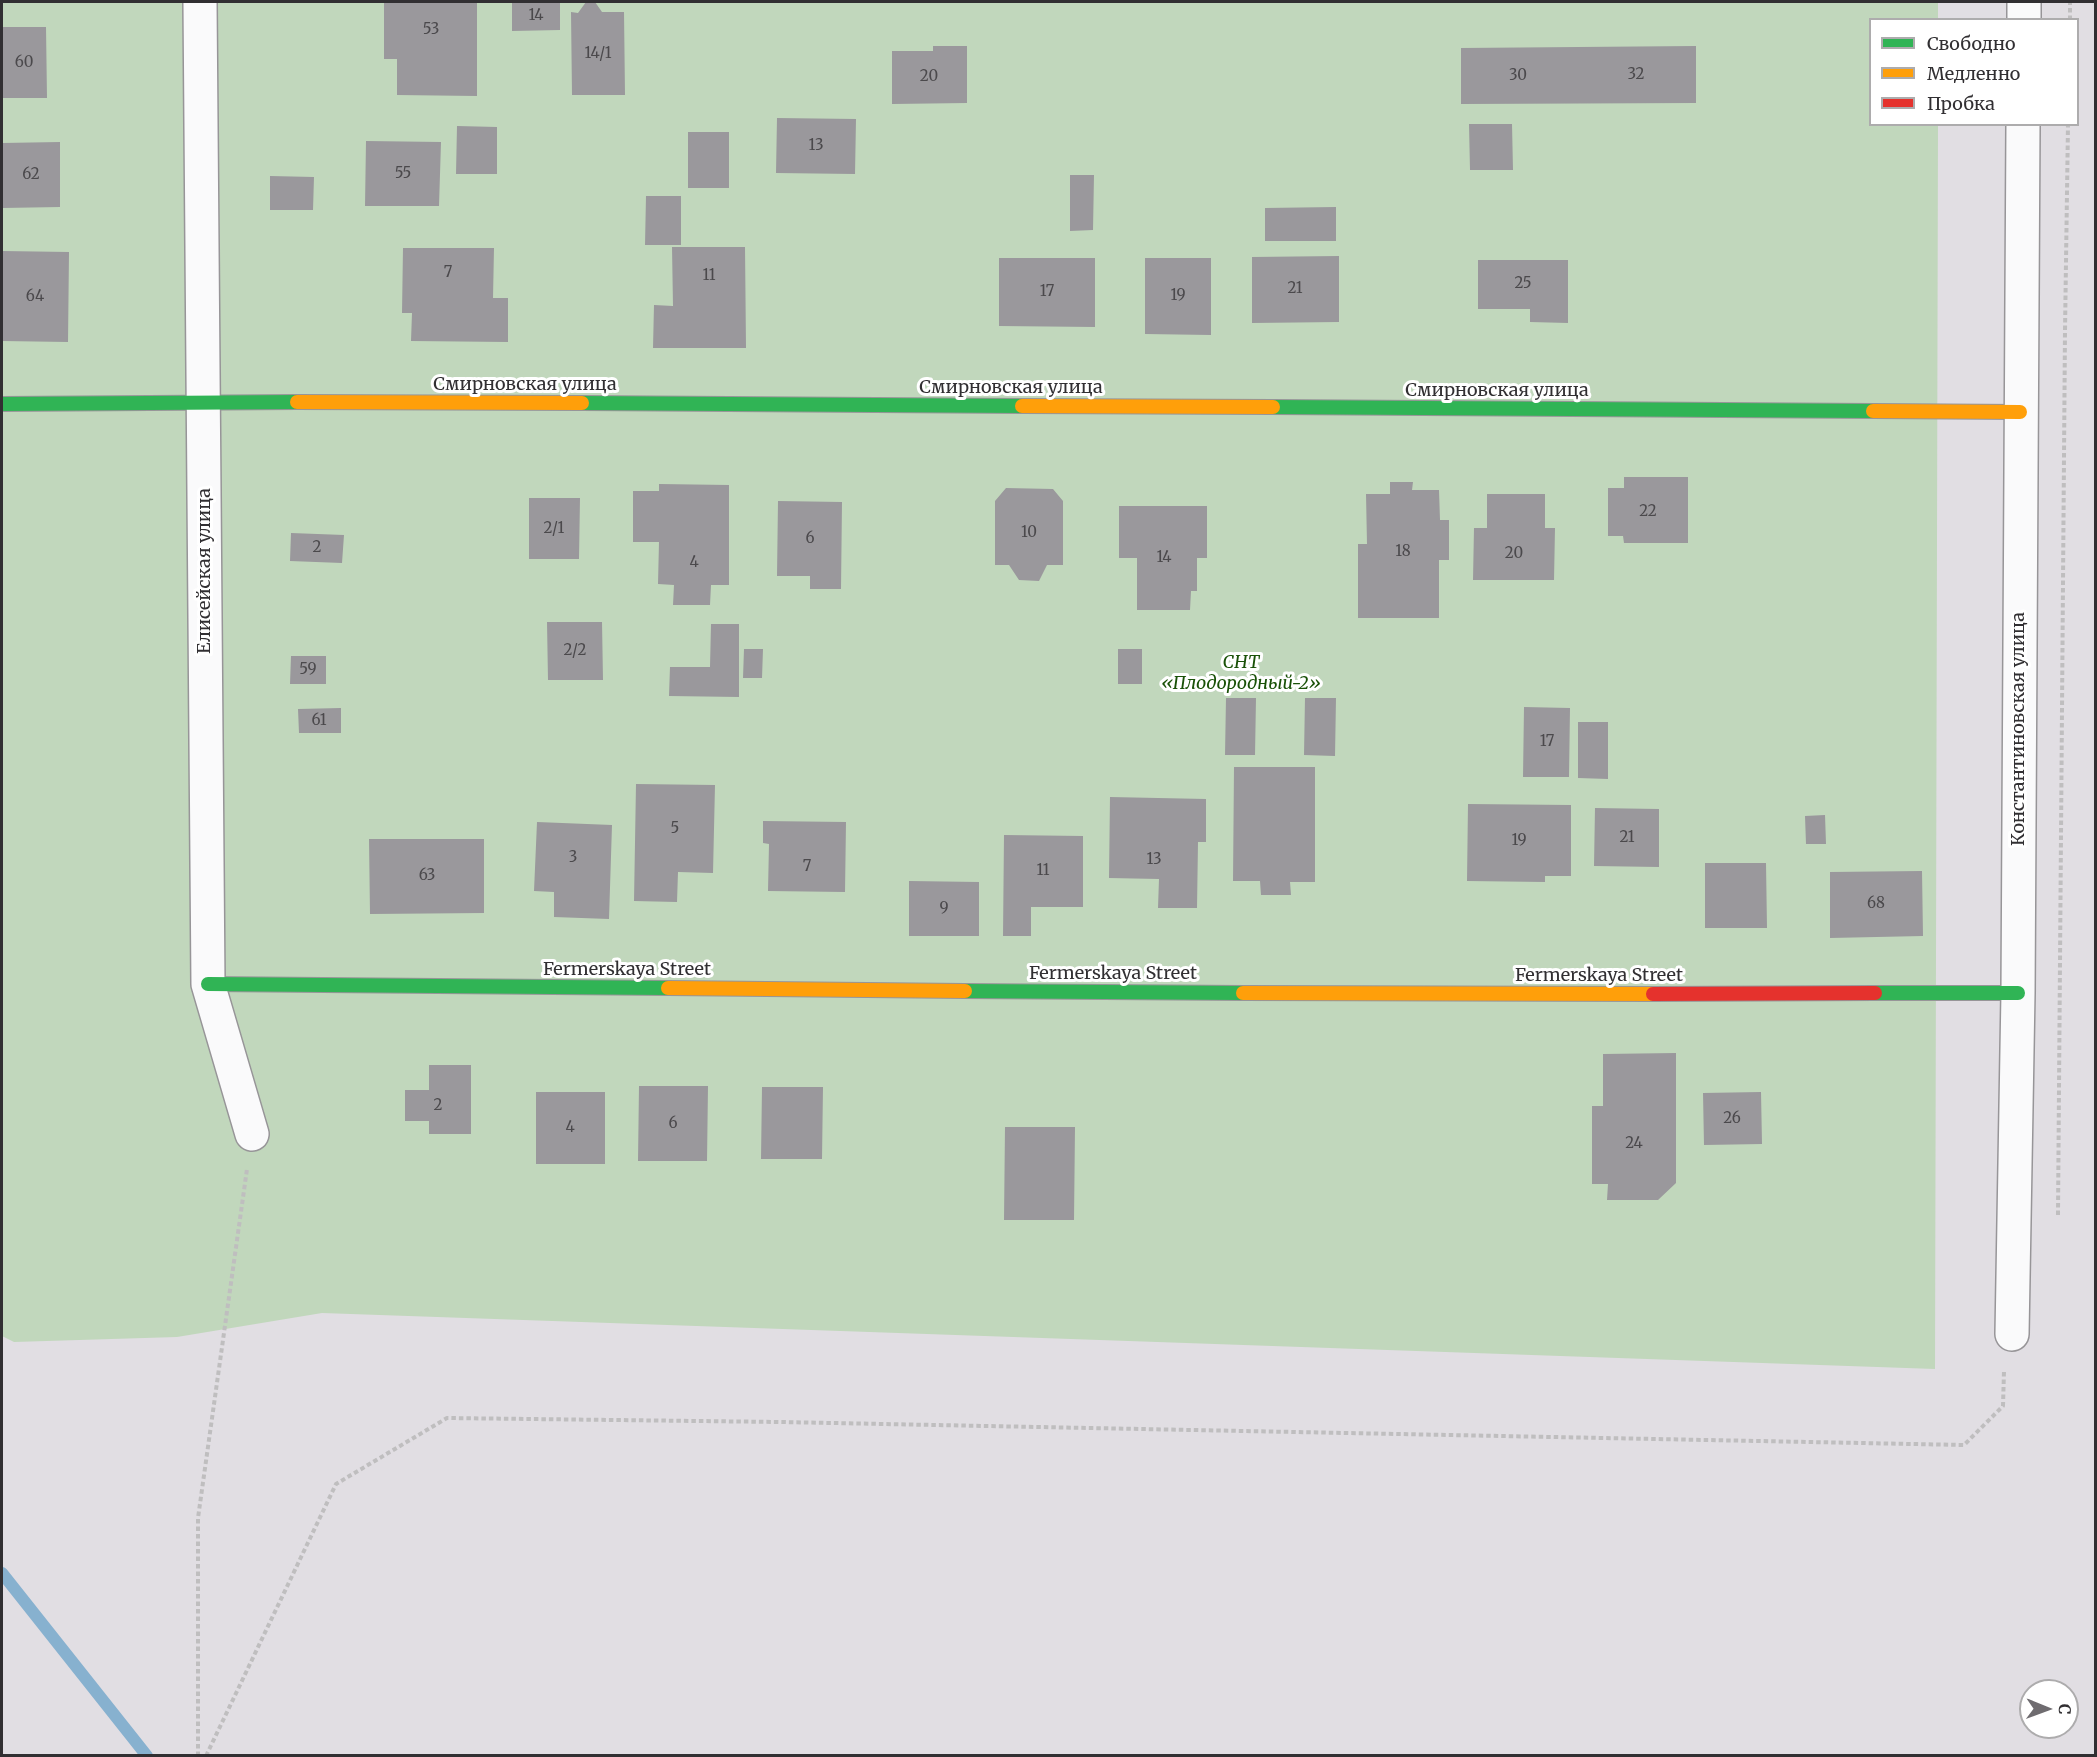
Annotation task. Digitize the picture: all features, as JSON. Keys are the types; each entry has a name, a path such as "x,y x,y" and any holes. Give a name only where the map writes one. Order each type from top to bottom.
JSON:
{"street":[{"name":"Елисейская улица","path":"200,2 208,984 252,1134"},
{"path":"2024,18 2025,2"},
{"name":"Константиновская улица","path":"2012,1334 2018,993 2023,126"},
{"name":"Смирновская улица","path":"2,404 204,401 2020,412"},
{"name":"Fermerskaya Street","path":"208,984 1436,995 2018,993"}],"path":[{"path":"2070,2 2070,18"},
{"path":"2058,1215 2068,126"},
{"path":"198,1755 198,1518 252,1134"},
{"path":"206,1755 336,1484 447,1418 782,1422 1964,1445 2003,1406 2004,1372 2012,1334"}],"green space":[{"name":"СНТ «Плодородный-2»","path":"2,2 1938,2 1938,18 1869,18 1869,126 1938,126 1935,1369 322,1313 177,1337 14,1342 2,1336"}],"building":[{"path":"384,2 477,2 477,96 397,95 397,59 384,59"},
{"path":"512,2 560,2 560,30 512,31"},
{"path":"586,2 595,2 602,12 624,12 625,95 572,95 571,12 578,13"},
{"path":"2,27 46,27 47,98 2,98"},
{"path":"933,46 967,46 967,103 892,104 892,51 933,51"},
{"path":"1696,46 1696,103 1461,104 1461,48"},
{"path":"777,118 856,119 855,174 776,173"},
{"path":"1469,124 1512,124 1513,170 1470,170"},
{"path":"457,126 497,127 497,174 456,174"},
{"path":"688,132 729,132 729,188 688,188"},
{"path":"366,141 441,142 439,206 365,206"},
{"path":"60,142 60,207 2,208 2,143"},
{"path":"1070,175 1094,175 1093,230 1070,231"},
{"path":"270,176 314,177 313,210 270,210"},
{"path":"646,196 681,196 681,245 645,245"},
{"path":"1336,207 1336,241 1265,241 1265,208"},
{"path":"672,247 745,247 746,348 653,348 654,305 673,306"},
{"path":"403,248 494,248 493,298 508,298 508,342 411,341 412,313 402,313"},
{"path":"2,251 69,252 68,342 2,341"},
{"path":"1339,256 1339,322 1252,323 1252,257"},
{"path":"999,258 1095,258 1095,327 999,326"},
{"path":"1145,258 1211,258 1211,335 1145,334"},
{"path":"1478,260 1568,260 1568,323 1530,322 1530,309 1478,309"},
{"path":"1624,477 1688,477 1688,543 1624,543 1623,536 1608,536 1608,488 1624,488"},
{"path":"1390,482 1413,482 1412,490 1439,490 1440,520 1449,520 1449,560 1439,560 1439,618 1358,618 1358,544 1367,544 1366,494 1390,494"},
{"path":"659,484 729,485 729,585 711,585 710,605 673,605 674,585 658,584 659,542 633,542 633,491 659,491"},
{"path":"1006,488 1053,489 1063,501 1063,565 1047,565 1039,581 1019,580 1009,565 995,565 995,501"},
{"path":"1487,494 1545,494 1545,528 1555,528 1554,580 1473,580 1474,528 1487,528"},
{"path":"529,498 580,498 579,559 529,559"},
{"path":"778,501 842,502 841,589 810,589 810,576 777,576"},
{"path":"1119,506 1207,506 1207,558 1197,558 1197,591 1191,591 1190,610 1137,610 1137,558 1119,558"},
{"path":"291,533 344,535 342,563 290,561"},
{"path":"547,622 602,622 603,680 548,680"},
{"path":"711,624 739,624 739,697 669,696 670,667 710,667"},
{"path":"744,649 763,649 762,678 743,678"},
{"path":"1118,649 1142,649 1142,684 1118,684"},
{"path":"291,656 326,656 326,684 290,684"},
{"path":"1226,698 1256,698 1255,755 1225,755"},
{"path":"1305,698 1336,698 1335,756 1304,755"},
{"path":"1524,707 1570,708 1569,777 1523,777"},
{"path":"341,708 341,733 299,733 298,709"},
{"path":"1578,722 1608,722 1608,779 1578,778"},
{"path":"1234,767 1315,767 1315,882 1290,882 1291,895 1261,895 1260,881 1233,881"},
{"path":"636,784 715,785 713,873 678,872 677,902 634,901"},
{"path":"1110,797 1206,799 1206,842 1198,842 1197,908 1158,908 1159,879 1109,878"},
{"path":"1468,804 1571,805 1571,876 1545,876 1545,882 1467,881"},
{"path":"1595,808 1659,809 1659,867 1594,866"},
{"path":"1825,815 1826,844 1806,844 1805,816"},
{"path":"763,821 846,822 845,892 768,891 769,844 763,843"},
{"path":"537,822 612,825 609,919 554,917 554,892 534,891"},
{"path":"1004,835 1083,836 1083,907 1031,907 1031,936 1003,936"},
{"path":"369,839 484,839 484,913 370,914"},
{"path":"1705,863 1766,863 1767,928 1705,928"},
{"path":"1922,871 1923,936 1830,938 1830,872"},
{"path":"909,881 979,882 979,936 909,936"},
{"path":"1676,1053 1676,1183 1658,1200 1607,1200 1608,1184 1592,1184 1592,1106 1603,1106 1603,1054"},
{"path":"429,1065 471,1065 471,1134 429,1134 429,1121 405,1121 405,1090 429,1090"},
{"path":"639,1086 708,1086 707,1161 638,1161"},
{"path":"762,1087 823,1087 822,1159 761,1159"},
{"path":"536,1092 605,1092 605,1164 536,1164"},
{"path":"1761,1092 1762,1144 1704,1145 1703,1093"},
{"path":"1005,1127 1075,1127 1074,1220 1004,1220"}],"waterway":[{"path":"2,1573 147,1756"}],"traffic: fast":[{"path":"2,404 297,402"},
{"path":"582,403 1022,406"},
{"path":"1273,407 1873,411"},
{"path":"208,984 668,988"},
{"path":"965,991 1243,993"},
{"path":"1875,993 2018,993"}],"traffic: slow":[{"path":"297,402 582,403"},
{"path":"1022,406 1273,407"},
{"path":"1873,411 2020,412"},
{"path":"668,988 965,991"},
{"path":"1243,993 1653,994"}],"traffic: jam":[{"path":"1653,994 1875,993"}]}
